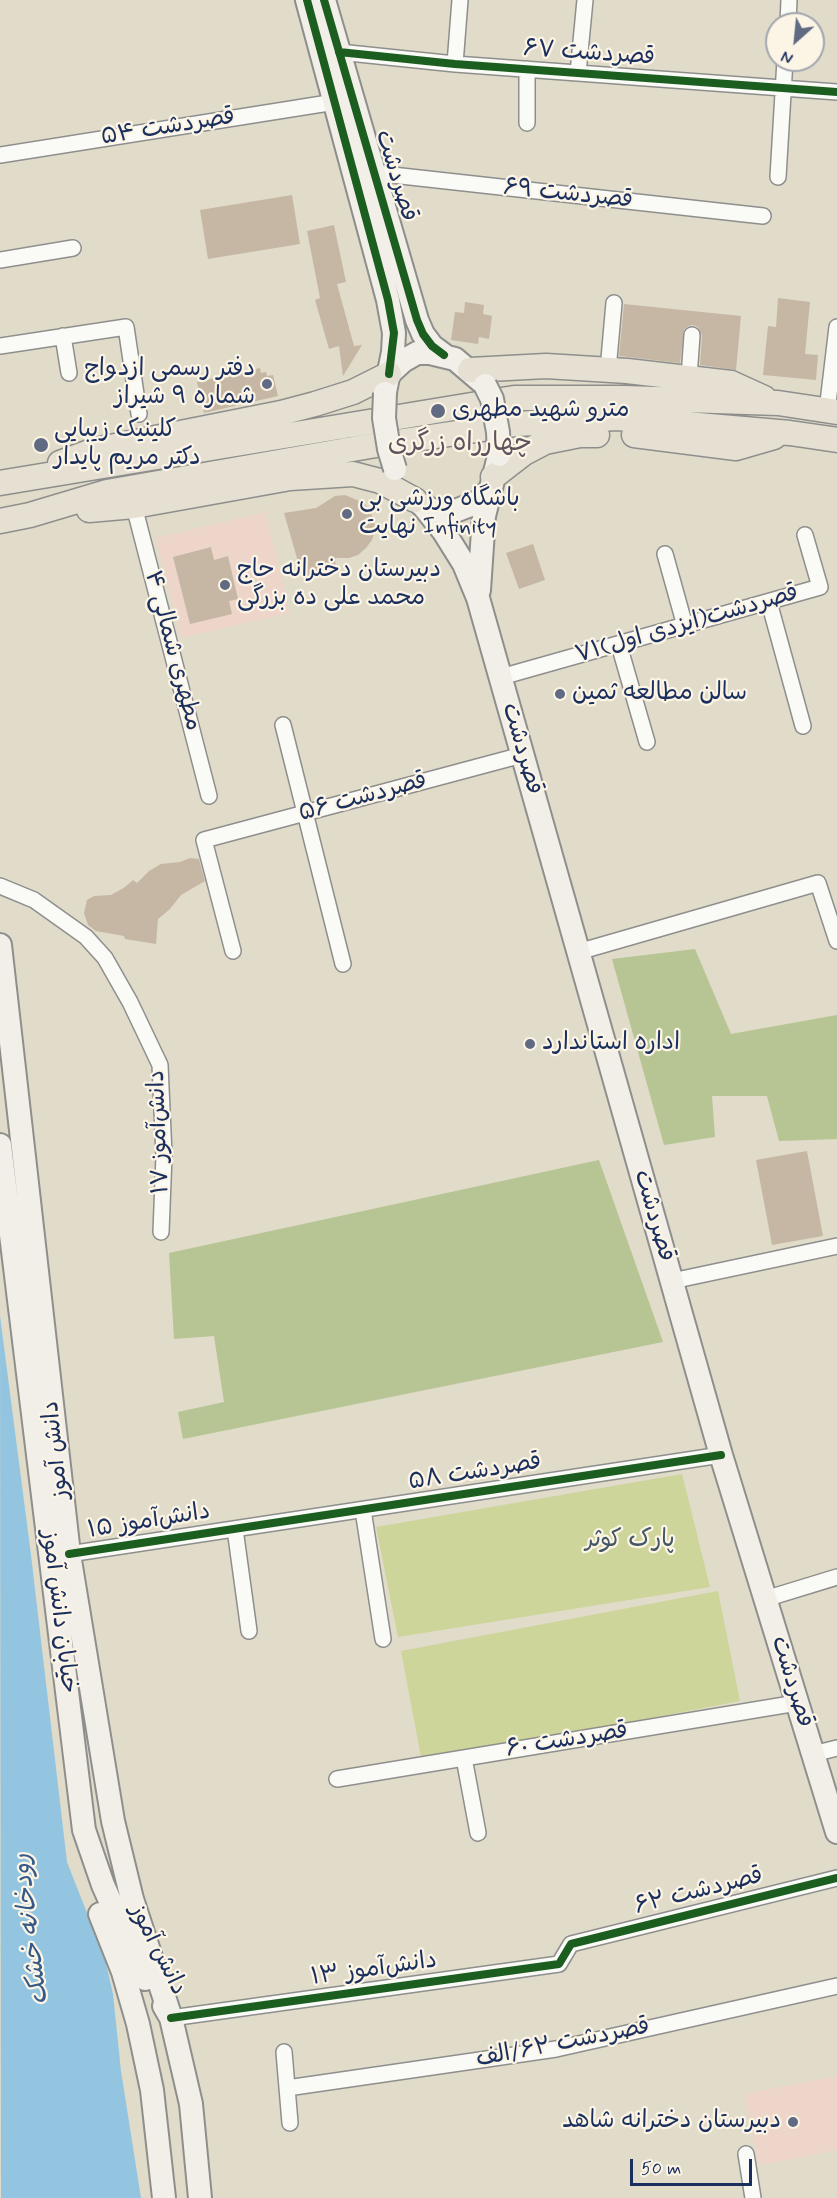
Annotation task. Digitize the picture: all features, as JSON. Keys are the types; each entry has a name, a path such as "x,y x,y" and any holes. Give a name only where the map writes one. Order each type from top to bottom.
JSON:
{"main road":[{"name":"قصردشت","path":"307,0 388,300 393,333 387,384"},
{"name":"قصردشت","path":"324,0 417,320 432,346 444,355"},
{"path":"417,353 444,355 455,359 478,378 492,399 498,432 494,474 484,516 478,598 464,564 444,532 403,486 388,449 384,418 387,384 403,361 417,353"},
{"path":"478,378 546,366 608,370 731,383 778,403"},
{"path":"10,481 95,450 280,413 387,384"},
{"path":"10,481 514,398 624,398 778,403 832,411"},
{"path":"0,521 30,515 107,492 370,446 516,424 617,418 790,433 837,440"},
{"path":"30,515 134,506 290,478 353,474 380,481 441,514 450,513 478,502 494,474 524,453 545,442 580,435 630,435 736,448 790,433"},
{"name":"قصردشت","path":"478,598 721,1455 837,1832"},
{"name":"دانش آموز","path":"0,945 69,1554 113,1821 132,1899 171,2018 191,2104 200,2198"},
{"name":"خیابان دانش آموز","path":"0,1145 89,1865"},
{"name":"خیابان دانش آموز","path":"0,1259 74,1834 89,1865"},
{"name":"دانش آموز","path":"89,1865 144,1978 171,2018"},
{"name":"دانش آموز","path":"89,1865 138,2024 154,2108 164,2198"},
{"path":"154,2108 191,2104"},
{"path":"160,2166 197,2163"}],"street":[{"path":"455,64 460,0"},
{"path":"578,73 585,0"},
{"name":"۶۷ قصردشت","path":"339,52 455,64 837,92"},
{"path":"527,69 527,123"},
{"path":"778,177 784,72"},
{"name":"۵۴ قصردشت","path":"0,155 335,102"},
{"name":"۶۹ قصردشت","path":"374,173 763,216"},
{"path":"0,260 73,248"},
{"path":"608,370 614,303"},
{"path":"0,346 126,327 139,414"},
{"path":"832,411 837,327"},
{"path":"689,378 692,334"},
{"path":"63,336 69,374"},
{"name":"۴ مطهری شمالی","path":"134,506 209,796"},
{"name":"۷۱قصردشت(ایزدی اول)","path":"501,677 820,587 805,535"},
{"path":"665,554 685,626"},
{"path":"769,602 802,726"},
{"path":"619,645 647,742"},
{"path":"283,725 343,964"},
{"name":"۵۶ قصردشت","path":"233,951 204,840 522,755"},
{"path":"578,952 818,883 837,941"},
{"name":"دانش‌آموز ۱۷","path":"0,886 34,900 86,937 105,958 130,1002 160,1065 164,1155 161,1232"},
{"path":"672,1281 837,1246"},
{"name":"قصردشت ۵۸","path":"235,1529 721,1455"},
{"path":"363,1510 383,1639"},
{"path":"235,1529 249,1631"},
{"name":"دانش‌آموز ۱۵","path":"69,1554 235,1529"},
{"path":"765,1599 837,1577"},
{"name":"۶۰ قصردشت","path":"337,1779 797,1703"},
{"path":"813,1754 837,1748"},
{"path":"464,1758 478,1833"},
{"name":"قصردشت ۶۲","path":"571,1944 837,1878"},
{"name":"دانش‌آموز ۱۳","path":"171,2018 559,1964 571,1944"},
{"name":"قصردشت ۶۲/الف","path":"287,2088 556,2049 837,1986"},
{"path":"284,2052 290,2123"},
{"path":"746,2154 753,2198"}],"shaded area":[{"name":"دبیرستان دخترانه حاج محمد علی ده بزرگی","path":"265,512 290,613 181,638 156,538"},
{"name":"دبیرستان دخترانه شاهد","path":"837,2076 837,2150 759,2166 744,2094"}],"green space":[{"path":"695,949 731,1034 837,1015 837,1139 779,1141 767,1096 712,1096 715,1137 664,1145 612,959"},
{"path":"599,1160 663,1342 183,1439 178,1412 224,1402 214,1336 174,1339 169,1253"},
{"name":"پارک کوثر","path":"682,1474 710,1587 398,1637 376,1527"},
{"path":"718,1591 740,1701 422,1762 401,1651"}],"water":[{"name":"رودخانه خشک","path":"0,1316 67,1862 105,1959 113,1994 121,2071 141,2198 1,2198"}],"building":[{"path":"292,195 300,244 208,259 200,210"},
{"path":"334,225 346,282 337,284 354,346 362,345 343,376 339,346 329,349 315,300 320,298 307,231"},
{"path":"778,298 810,302 805,354 818,355 816,380 763,375 768,326 776,327"},
{"path":"465,302 484,305 483,314 492,316 489,339 479,337 478,344 451,340 455,312 464,313"},
{"path":"624,304 741,316 736,370 700,365 702,335 698,327 693,325 684,330 680,363 619,356"},
{"path":"260,368 261,373 266,372 267,376 273,375 278,396 204,413 197,382"},
{"path":"345,495 364,503 370,511 375,530 372,540 358,555 349,558 335,558 336,571 303,579 284,513 316,508 335,496"},
{"path":"533,544 545,580 519,589 506,553"},
{"path":"211,547 214,560 228,556 238,599 229,601 232,614 190,624 173,557"},
{"path":"190,858 199,859 205,881 181,895 158,919 156,944 96,931 88,925 84,913 87,900 94,896 111,895 133,880 137,883 149,871 161,864 180,862"},
{"path":"807,1151 823,1236 772,1245 756,1160"}],"cycle path":[{"path":"307,0 388,300 394,333 389,374"},
{"path":"324,0 417,320 432,346 444,355"},
{"path":"339,52 455,64 837,92"},
{"path":"69,1554 721,1455"},
{"path":"171,2018 559,1964 571,1944 837,1878"}],"place":[{"name":"دفتر رسمی ازدواج شماره ۹ شیراز","path":"267,384"},
{"name":"مترو شهید مطهری","path":"438,411"},
{"name":"کلینیک زیبایی دکتر مریم پایدار","path":"41,445"},
{"name":"باشگاه ورزشی بی نهایت Infinity","path":"347,514"},
{"name":"دبیرستان دخترانه حاج محمد علی ده بزرگی","path":"225,585"},
{"name":"سالن مطالعه ثمین","path":"560,694"},
{"name":"اداره استاندارد","path":"530,1044"},
{"name":"دبیرستان دخترانه شاهد","path":"793,2122"}],"district":[{"name":"چهارراه زرگری","path":"460,445"}]}
